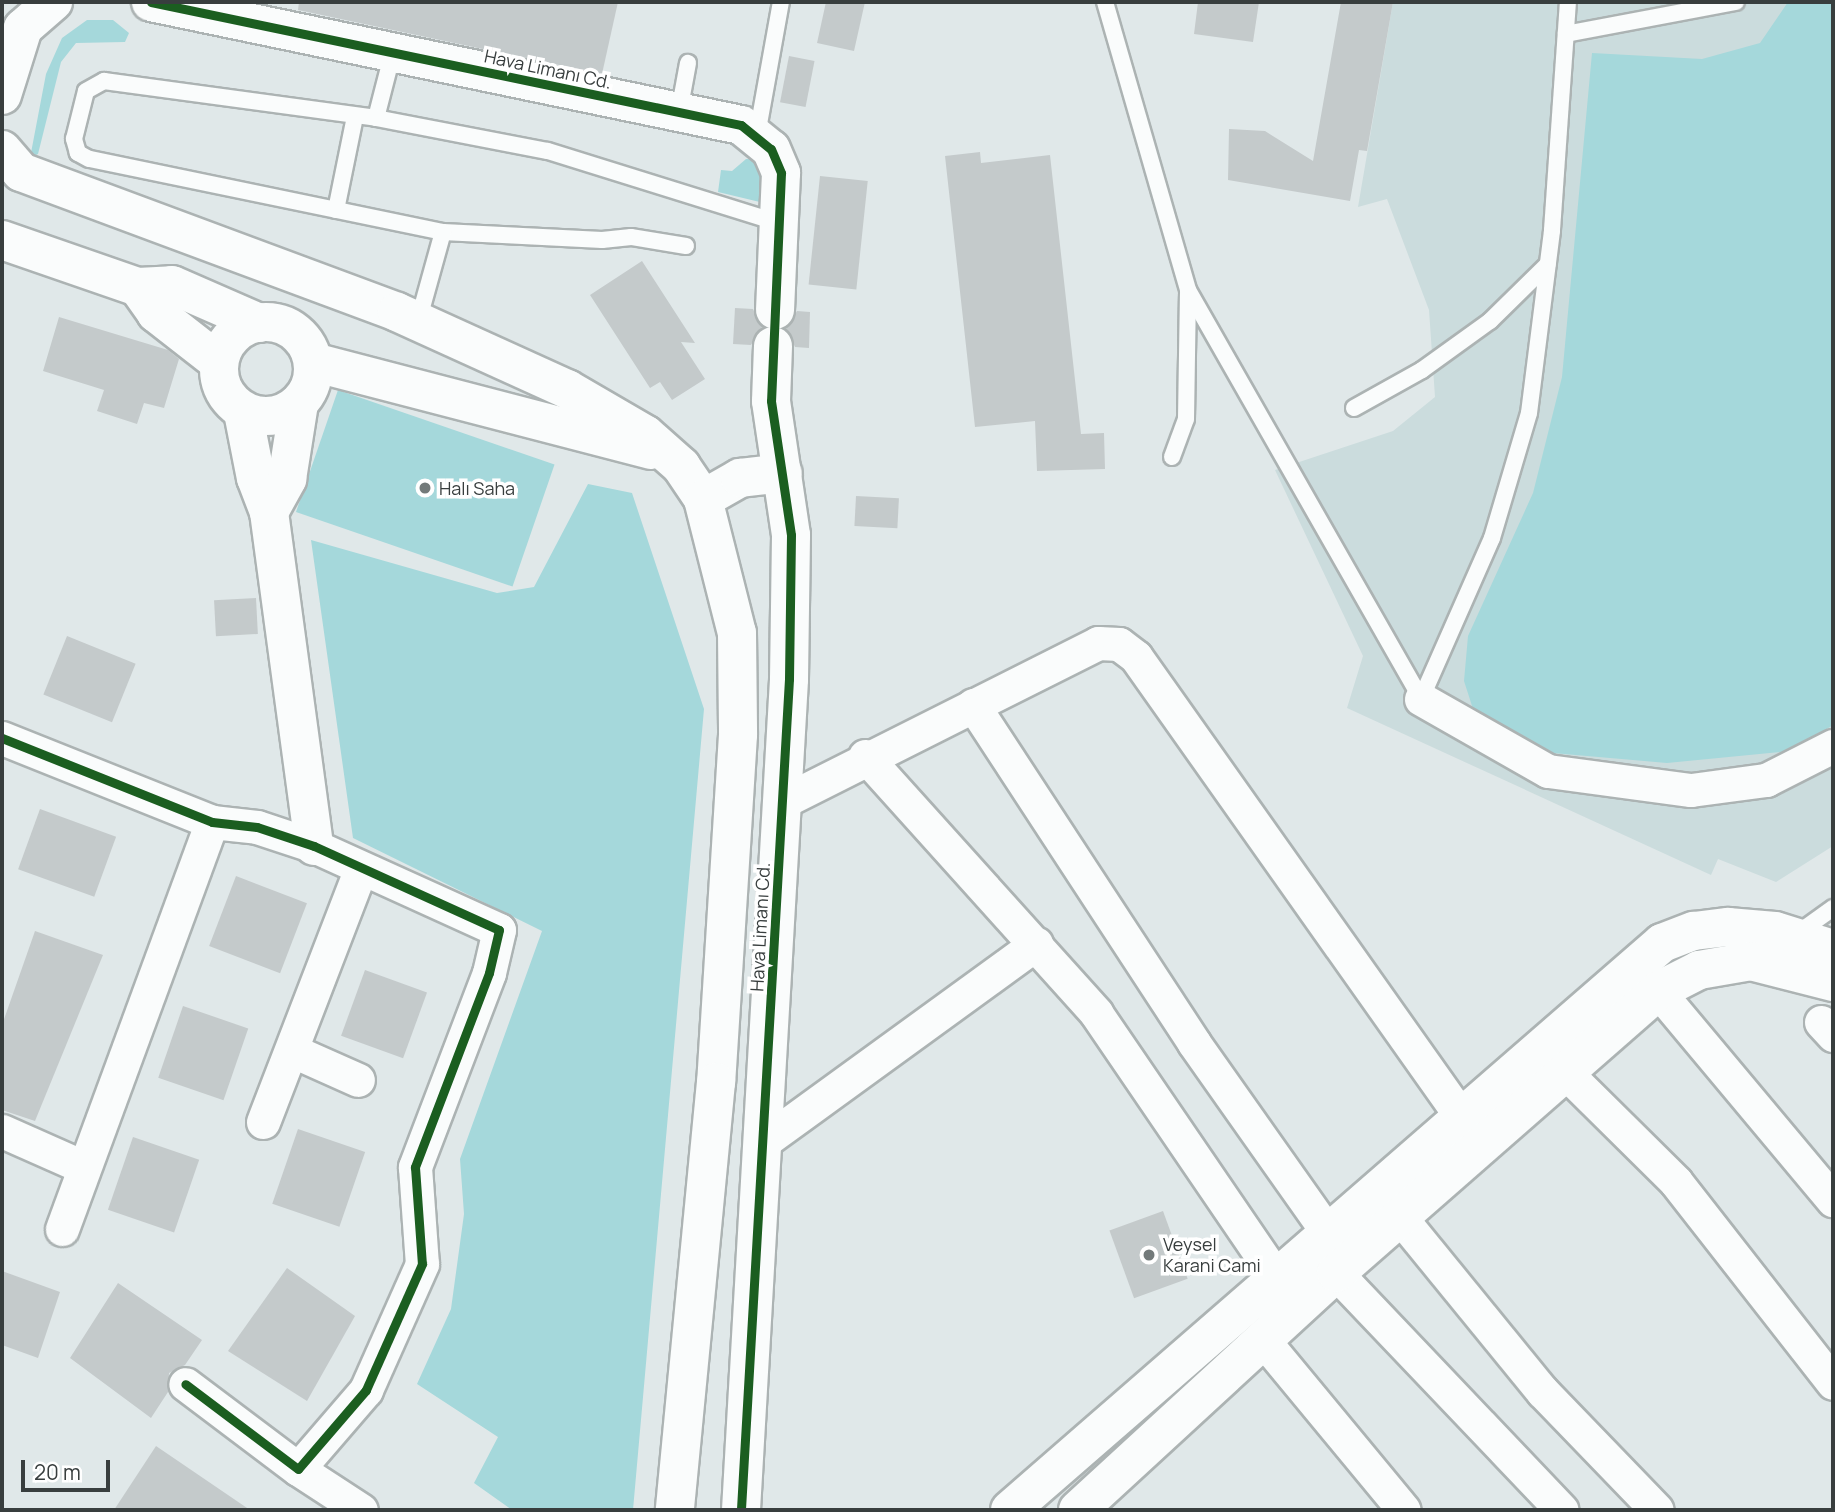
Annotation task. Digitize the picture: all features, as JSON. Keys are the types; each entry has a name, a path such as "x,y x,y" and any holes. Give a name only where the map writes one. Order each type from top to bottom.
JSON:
{"street":[{"path":"2,95 23,28 53,2"},
{"name":"Hava Limanı Cd.","path":"151,2 741,125 757,135 781,173 771,401 791,535 766,1140 741,1510"},
{"name":"Hava Limanı Cd.","path":"2,150 21,172 418,322 567,389 666,453 703,499 737,633 738,735 716,1082 675,1510"},
{"path":"2,240 138,287 172,285 259,323 288,327 308,348 313,362 313,377 299,403 287,479 268,512"},
{"path":"138,287 156,313 219,362"},
{"path":"259,323 232,335 219,362 223,391 243,412 256,478 268,512 314,846"},
{"path":"313,362 573,433 666,453"},
{"path":"243,412 273,416 299,403"},
{"path":"703,499 740,478 783,473"},
{"path":"782,802 865,756 1098,643 1119,644 1136,657 1460,1115"},
{"path":"1421,699 1548,771 1691,790 1766,780 1833,746"},
{"path":"973,705 1194,1043 1328,1233"},
{"path":"2,738 212,822 257,827 314,846 360,870 499,930 489,974 415,1167 422,1264 366,1390 298,1469"},
{"path":"865,756 1096,1013 1276,1277"},
{"path":"62,1228 81,1166 212,822"},
{"path":"263,1122 293,1051 360,870"},
{"path":"1010,1510 1460,1115 1662,943 1694,931 1728,927 1793,937 1833,949"},
{"path":"766,1140 1035,944"},
{"path":"1078,1510 1336,1273 1563,1070 1658,991 1699,970 1751,961 1833,982"},
{"path":"1658,991 1833,1200"},
{"path":"293,1051 358,1080"},
{"path":"1563,1070 1676,1182 1833,1383"},
{"path":"2,1130 81,1166"},
{"path":"1400,1217 1542,1391 1657,1510"},
{"path":"1336,1273 1562,1510"},
{"path":"1264,1341 1404,1510"},
{"path":"185,1384 298,1469 362,1510"}],"lane":[{"path":"757,135 781,2"},
{"path":"1105,2 1188,290 1421,699"},
{"path":"1421,699 1492,538 1529,413 1548,264 1568,2"},
{"path":"1566,34 1736,2"},
{"path":"376,118 393,52"},
{"path":"679,112 688,63"},
{"path":"686,246 631,237 603,240 443,232 89,159 78,153 74,139 86,91 104,81 376,118 548,151 779,223"},
{"path":"336,210 355,117"},
{"path":"418,322 443,232"},
{"path":"1354,408 1422,370 1490,321 1548,264"},
{"path":"1172,457 1186,419 1188,290"},
{"path":"1793,937 1833,908"}],"shaded area":[{"path":"1393,2 1833,2 1833,846 1776,882 1718,859 1711,875 1347,708 1363,656 1275,470 1393,431 1435,397 1429,310 1387,199 1358,207"},
{"path":"1788,2 1833,2 1833,725 1791,751 1667,763 1553,753 1474,712 1464,681 1468,636 1533,493 1562,377 1592,53 1702,59 1760,43"},
{"path":"87,20 113,20 129,33 125,42 76,43 61,62 38,154 30,158 46,74 62,38"},
{"path":"746,159 758,159 768,204 718,192 721,170 732,171"},
{"name":"Halı Saha","path":"338,390 555,465 513,587 296,512"},
{"path":"588,484 632,493 704,709 633,1510 512,1510 474,1483 498,1437 417,1384 451,1309 464,1214 460,1159 542,931 353,838 311,540 497,593 534,587"}],"building":[{"path":"299,2 618,2 602,74 298,10"},
{"path":"826,2 865,2 854,51 817,43"},
{"path":"1198,2 1259,2 1253,42 1194,34"},
{"path":"1341,2 1393,2 1367,151 1359,150 1350,201 1228,180 1229,129 1265,131 1313,161"},
{"path":"789,56 815,61 806,107 780,102"},
{"path":"980,152 981,163 1050,155 1081,434 1104,433 1105,469 1037,471 1035,421 975,427 945,156"},
{"path":"820,176 868,181 856,289 809,284"},
{"path":"642,261 695,343 681,342 705,379 672,400 660,382 650,388 590,295"},
{"path":"735,308 753,309 762,327 751,345 733,344"},
{"path":"797,311 810,312 809,348 795,347 786,329"},
{"path":"59,317 168,350 179,359 164,408 144,403 137,424 97,411 104,390 43,371"},
{"path":"856,496 899,498 897,528 854,526"},
{"path":"256,598 258,634 216,636 214,600"},
{"path":"67,636 136,664 112,722 43,694"},
{"path":"40,809 116,837 94,897 18,869"},
{"path":"236,876 307,903 280,973 209,946"},
{"path":"35,931 103,955 35,1121 2,1110 2,1025"},
{"path":"365,970 427,993 403,1058 341,1036"},
{"path":"183,1006 248,1028 223,1100 158,1078"},
{"path":"298,1129 365,1152 339,1227 272,1204"},
{"path":"133,1137 199,1160 174,1233 108,1210"},
{"name":"Veysel Karani Cami","path":"1163,1211 1188,1279 1134,1298 1109,1230"},
{"path":"287,1268 355,1316 307,1401 228,1351"},
{"path":"2,1271 60,1292 38,1358 2,1345"},
{"path":"118,1283 202,1340 185,1365 169,1373 168,1392 151,1418 70,1358"},
{"path":"156,1446 250,1510 114,1510"}],"cycle path":[{"path":"151,2 741,125 771,149 781,173 771,401 791,535 789,679 741,1510"},
{"path":"2,738 212,822 257,827 314,846 499,930 489,973 415,1167 422,1264 366,1390 298,1469 185,1384"}],"place":[{"name":"Halı Saha","path":"425,488"},
{"name":"Veysel Karani Cami","path":"1149,1255"}]}
